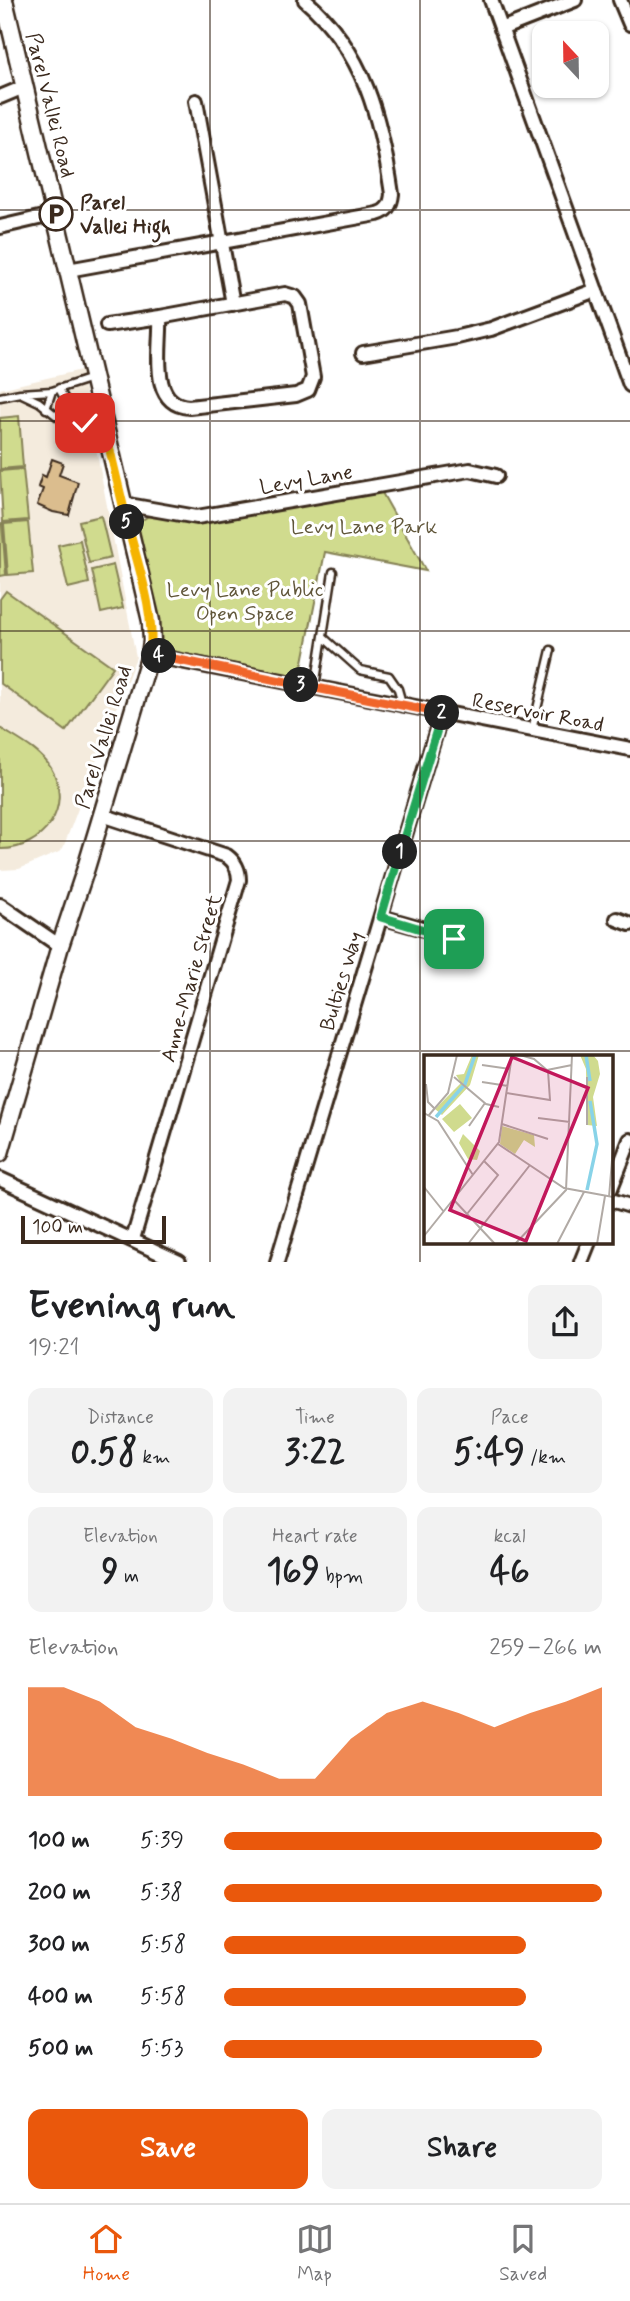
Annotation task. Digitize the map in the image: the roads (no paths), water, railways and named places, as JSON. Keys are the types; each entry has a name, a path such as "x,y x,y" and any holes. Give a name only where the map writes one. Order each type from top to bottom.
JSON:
{"street":[{"name":"Parel Vallei Road","path":"0,1153 152,640 151,621 4,0"},
{"path":"68,270 382,213 390,206 379,123 366,83 351,54 332,27 305,0"},
{"path":"491,0 630,385"},
{"path":"501,29 575,0"},
{"path":"620,0 630,24"},
{"path":"0,97 24,87"},
{"path":"196,101 233,304"},
{"path":"0,227 56,214"},
{"path":"363,354 491,329 596,290"},
{"path":"107,325 285,294 297,299 313,377 308,390 296,395 189,407 176,405 168,398 159,373 160,317"},
{"name":"Levy Lane","path":"123,504 197,517 470,470 496,476"},
{"name":"Reservoir Road","path":"150,654 630,749"},
{"name":"Bulties Way","path":"277,1262 442,712"},
{"name":"Anne-Marie Street","path":"102,815 227,856 233,861 239,874 197,1028 133,1239"},
{"path":"0,905 60,946"},
{"path":"381,917 442,934 458,943"},
{"path":"617,919 630,924"},
{"path":"612,1185 630,1140"},
{"path":"0,1179 180,1262"},
{"path":"612,1200 630,1206"},
{"path":"581,1262 588,1244"}],"lane":[{"path":"0,397 56,390 93,378"},
{"path":"46,409 56,390"},
{"path":"56,390 81,415 89,431"},
{"path":"20,393 35,399 68,425 107,438"},
{"path":"315,687 333,572"},
{"path":"323,637 360,670 389,676 398,689 403,705"},
{"path":"532,730 551,650"}],"place":[{"name":"Parel Vallei High","path":"56,214"}],"park label":[{"name":"Levy Lane Park","path":"364,526"},
{"name":"Levy Lane Public Open Space","path":"245,601"}]}
